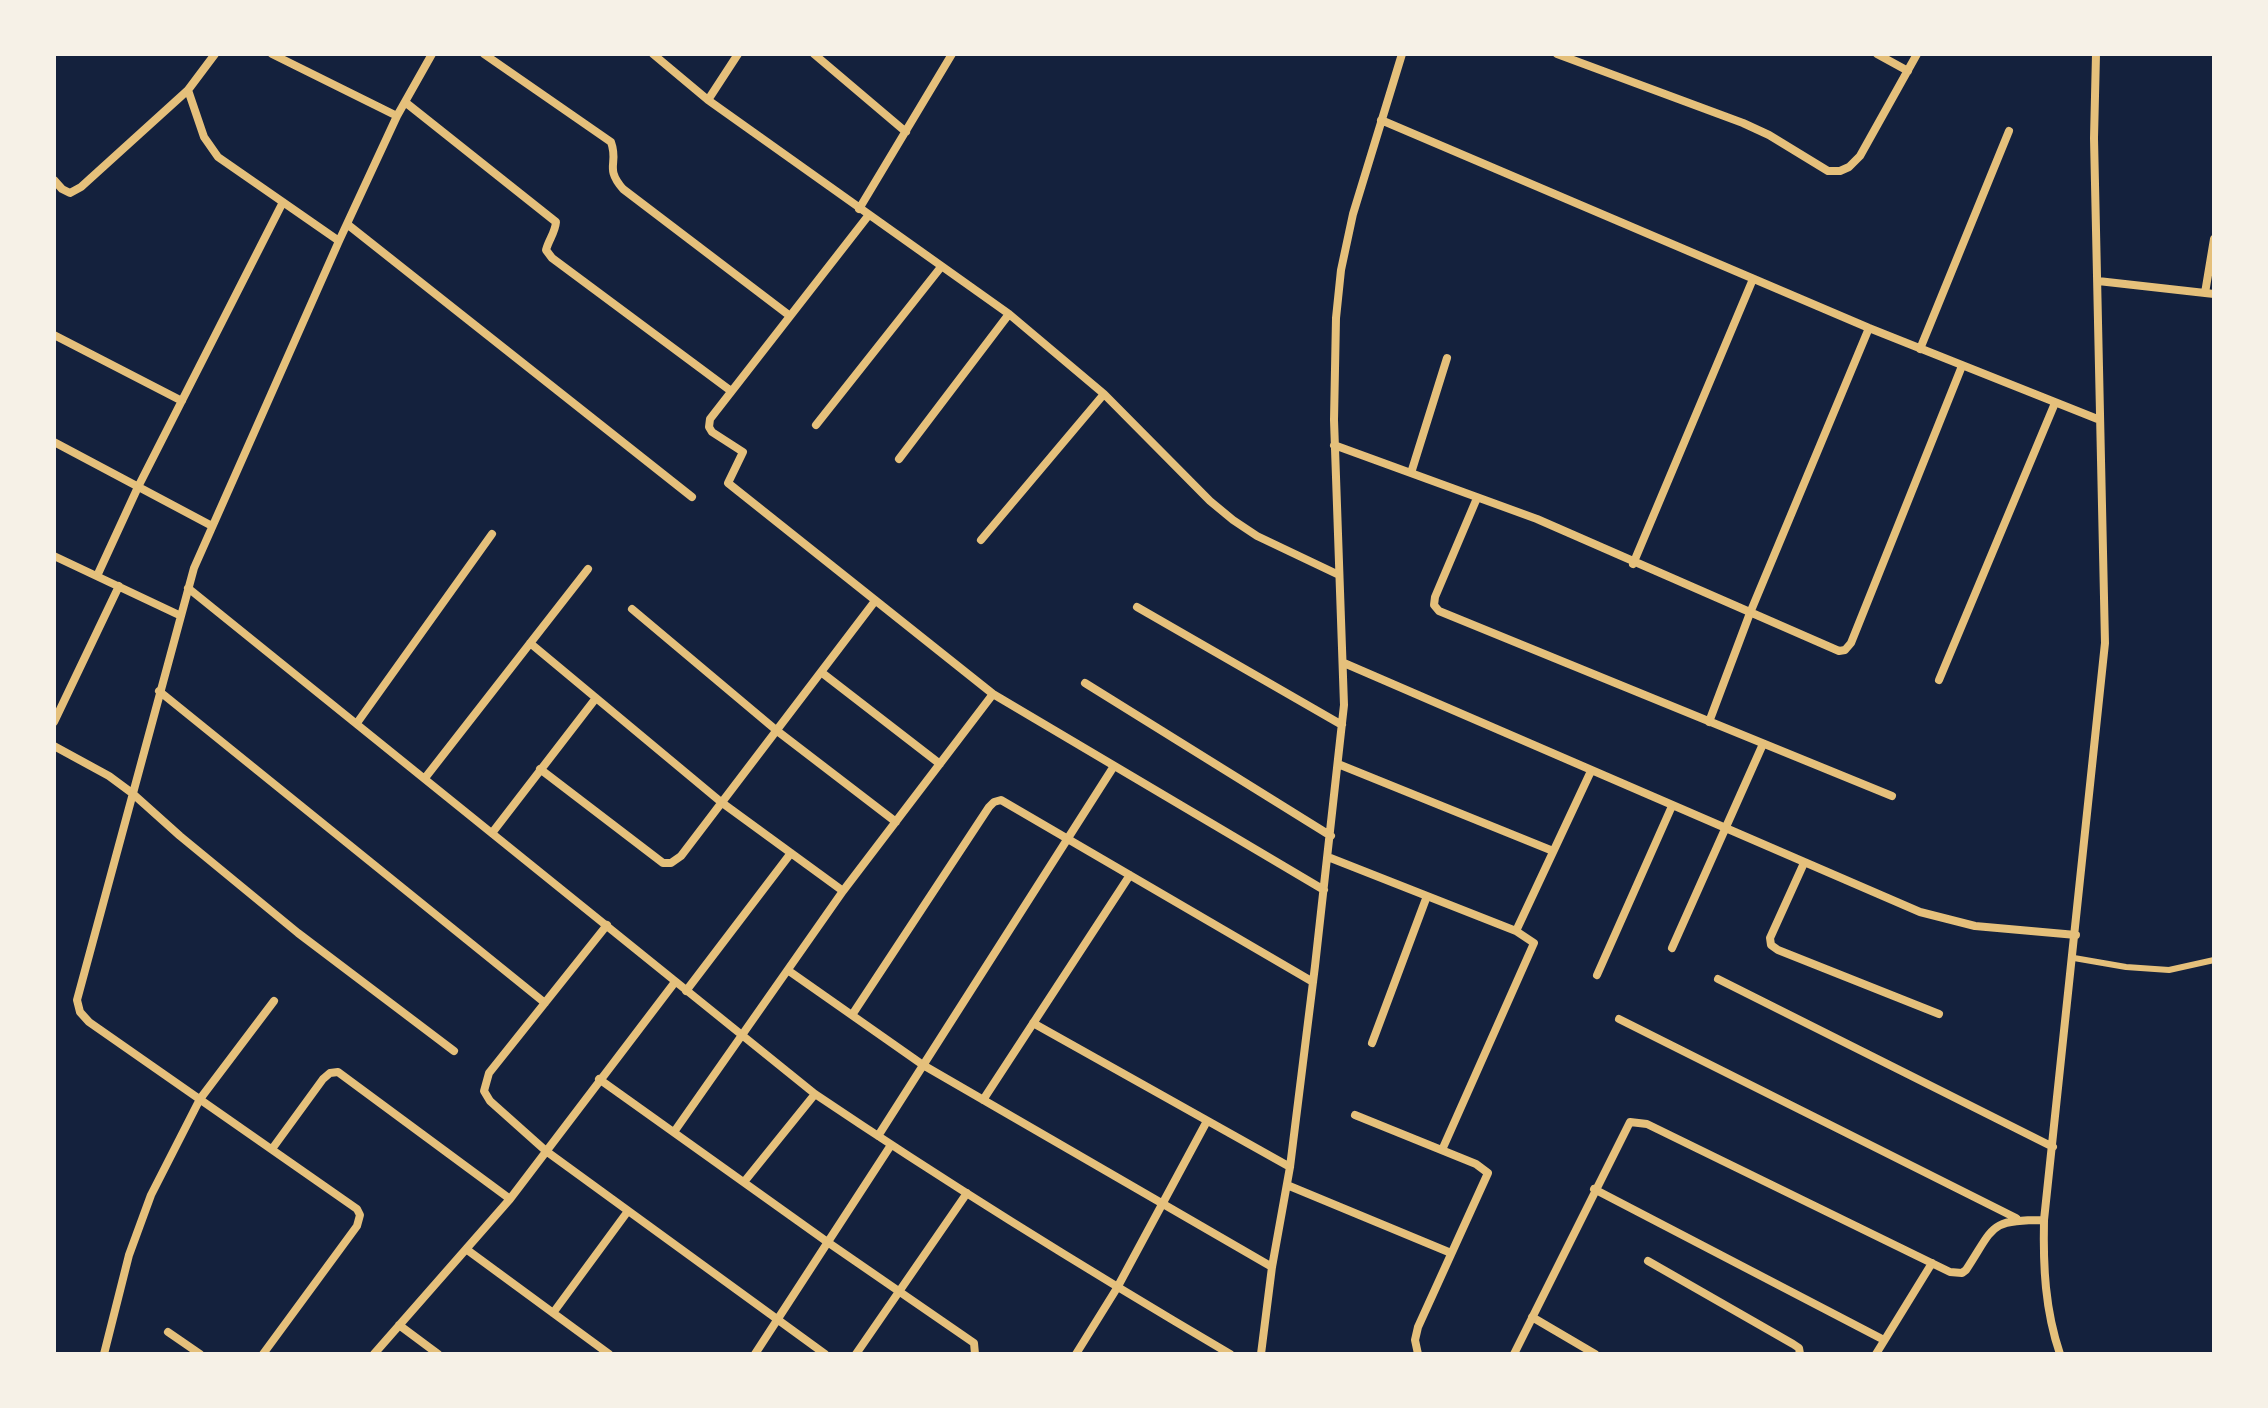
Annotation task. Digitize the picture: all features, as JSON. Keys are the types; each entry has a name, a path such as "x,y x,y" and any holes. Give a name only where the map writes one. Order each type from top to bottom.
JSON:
{"street":[{"path":"54,180 70,193 81,187 188,90 215,54"},
{"path":"272,54 397,116"},
{"path":"263,1354 359,1221 357,1209 89,1022 80,1012 77,1000 188,588 212,526 339,241 397,116 432,54"},
{"path":"484,54 611,142 614,150 611,170 623,189 790,316"},
{"path":"653,54 708,100 1009,314 1104,394 1210,501 1233,520 1257,536 1339,575"},
{"path":"708,100 738,54"},
{"path":"814,54 906,132"},
{"path":"859,209 952,54"},
{"path":"1261,1354 1272,1267 1290,1167 1342,725 1344,663 1334,445 1336,318 1341,270 1353,214 1402,54"},
{"path":"1557,54 1743,123 1828,171 1849,167 1860,156 1917,54"},
{"path":"1877,54 1908,71"},
{"path":"2060,1354 2048,1310 2044,1278 2044,1220 2105,643 2094,138 2096,54"},
{"path":"188,90 204,137 218,157 339,241"},
{"path":"405,102 556,222 555,232 548,240 546,250 552,258 731,391"},
{"path":"1381,120 1869,328 2100,420"},
{"path":"1920,349 2009,131"},
{"path":"97,576 138,487 283,202"},
{"path":"868,216 716,410 709,427 712,432 743,452 728,483 993,694 1324,890"},
{"path":"347,224 692,497"},
{"path":"2098,281 2209,293 2214,239"},
{"path":"816,425 941,267"},
{"path":"1633,564 1753,279"},
{"path":"899,459 1009,314"},
{"path":"1709,722 1750,613 1869,328"},
{"path":"54,335 182,401"},
{"path":"1411,473 1447,358"},
{"path":"1334,445 1537,519 1633,564 1832,649 1845,650 1851,643 1962,366"},
{"path":"981,540 1104,394"},
{"path":"1939,680 2055,403"},
{"path":"54,442 212,526"},
{"path":"1477,498 1435,597 1434,605 1439,611 1892,796"},
{"path":"357,723 492,534"},
{"path":"54,556 179,615"},
{"path":"425,778 588,569"},
{"path":"54,722 119,586"},
{"path":"188,588 815,1094 1117,1288 1230,1354"},
{"path":"540,769 663,863 671,863 681,856 875,601"},
{"path":"1137,607 1342,725"},
{"path":"632,609 776,730 896,822"},
{"path":"530,643 721,802 843,891"},
{"path":"1344,663 1920,912 1957,924 2076,935"},
{"path":"821,672 940,764"},
{"path":"1085,683 1331,836"},
{"path":"159,691 545,1003"},
{"path":"674,1132 843,891 993,694"},
{"path":"492,833 596,698"},
{"path":"1672,948 1763,744"},
{"path":"54,746 109,776 132,793 298,933 454,1051"},
{"path":"1338,764 1553,851"},
{"path":"878,1136 1114,766"},
{"path":"1516,931 1591,771"},
{"path":"852,1015 994,802 1007,802 1313,982"},
{"path":"1597,975 1672,806"},
{"path":"686,991 791,853"},
{"path":"1328,857 1516,931 1534,943 1442,1150"},
{"path":"1804,863 1770,938 1771,945 1939,1014"},
{"path":"983,1100 1130,875"},
{"path":"1372,1043 1427,896"},
{"path":"607,925 489,1073 484,1091 490,1101 546,1151 825,1354"},
{"path":"789,971 923,1065 1272,1267"},
{"path":"1718,979 2053,1147"},
{"path":"374,1354 510,1199 675,982"},
{"path":"104,1354 140,1221 200,1099 274,1001"},
{"path":"1619,1019 2020,1220"},
{"path":"1033,1023 1290,1167"},
{"path":"272,1149 323,1079 330,1073 338,1072 510,1199"},
{"path":"599,1079 974,1343 975,1354"},
{"path":"744,1182 815,1094"},
{"path":"1355,1115 1485,1168 1488,1173 1416,1334 1418,1354"},
{"path":"1076,1354 1117,1288 1207,1121"},
{"path":"1514,1354 1630,1122 1638,1121 1950,1272 1962,1273 1966,1270 1998,1225 2011,1220 2044,1220"},
{"path":"755,1354 891,1145"},
{"path":"1287,1185 1451,1253"},
{"path":"1594,1189 1884,1340"},
{"path":"856,1354 967,1193"},
{"path":"553,1313 628,1211"},
{"path":"466,1249 609,1354"},
{"path":"1648,1261 1793,1344 1799,1348 1800,1354"},
{"path":"1876,1354 1932,1263"},
{"path":"1532,1317 1595,1354"},
{"path":"399,1325 438,1354"},
{"path":"168,1332 200,1354"}],"lane":[{"path":"2074,958 2126,967 2169,970 2214,960"}]}
